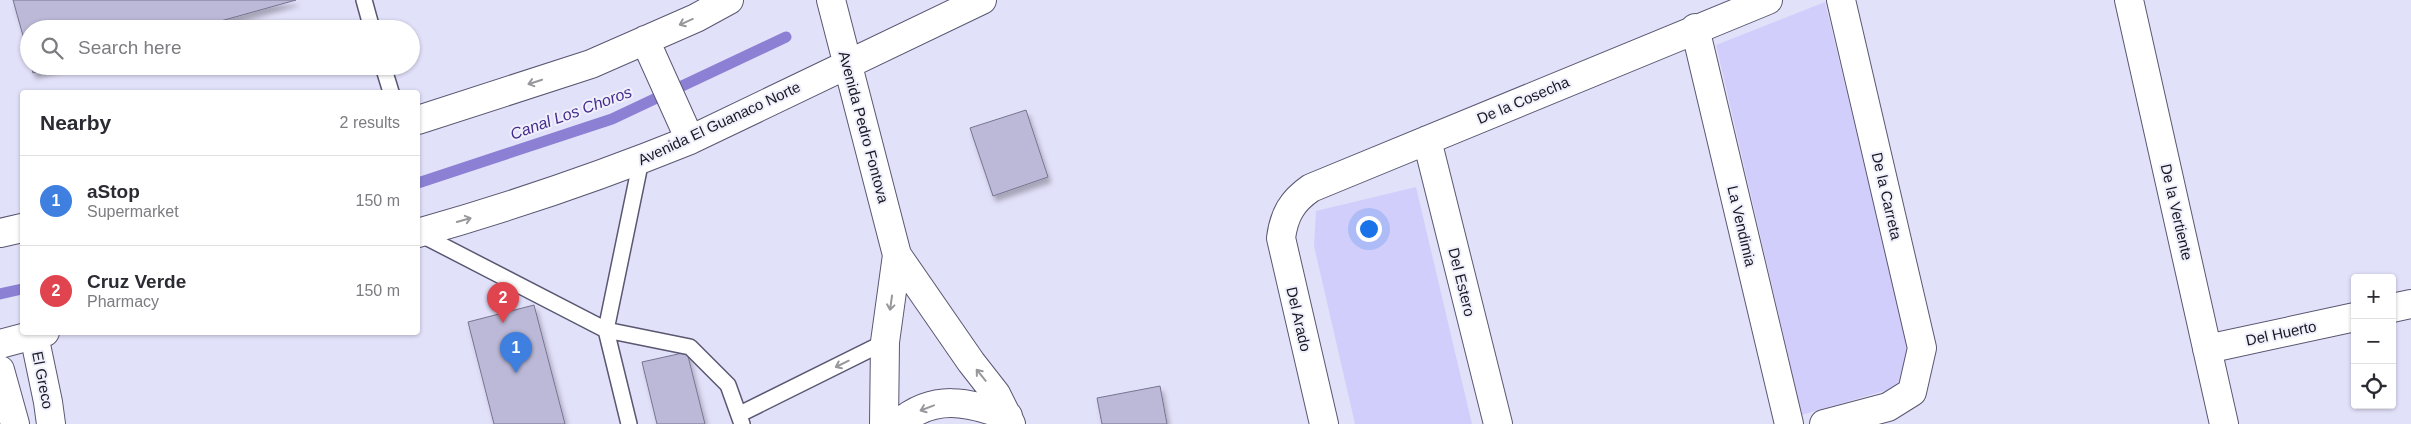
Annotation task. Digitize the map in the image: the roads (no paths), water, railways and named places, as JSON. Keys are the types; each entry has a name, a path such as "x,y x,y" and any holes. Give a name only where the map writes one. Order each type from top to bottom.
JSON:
{"street":[{"path":"420,119 591,64 729,0"},
{"name":"Avenida Pedro Fontova","path":"831,0 897,255 971,362 996,394 1009,420"},
{"name":"Avenida El Guanaco Norte","path":"420,232 507,208 641,160 684,128 848,64 982,0"},
{"name":"De la Cosecha","path":"1287,213 1293,203 1311,188 1695,28 1768,0"},
{"name":"De la Carreta","path":"1824,424 1888,407 1912,392 1922,348 1841,0"},
{"name":"De la Vertiente","path":"2129,0 2224,424"},
{"name":"La Vendimia","path":"1695,28 1789,424"},
{"path":"645,40 684,128"},
{"name":"Del Estero","path":"1427,140 1498,424"},
{"name":"Del Arado","path":"1287,213 1282,238 1283,251 1324,424"},
{"path":"0,234 20,229"},
{"name":"Avenida Pedro Fontova","path":"884,424 885,342 897,255"},
{"path":"2396,307 2411,304"},
{"name":"Del Huerto","path":"2208,349 2351,318"},
{"path":"0,344 35,335"},
{"name":"El Greco","path":"39,335 51,424"},
{"path":"0,370 15,424"},
{"path":"898,424 904,418 930,406 956,401 982,407 1009,420"}],"lane":[{"path":"364,0 370,20"},
{"path":"386,75 390,90"},
{"path":"630,424 606,330 641,160"},
{"path":"420,234 606,330 690,347 728,385 741,419 885,342"}],"waterway":[{"name":"Canal Los Choros","path":"420,182 612,119 786,37"},
{"name":"Canal Los Choros","path":"0,294 20,289"}],"place":[{"name":"Cruz Verde","path":"503,323"},
{"name":"aStop","path":"516,373"}]}
